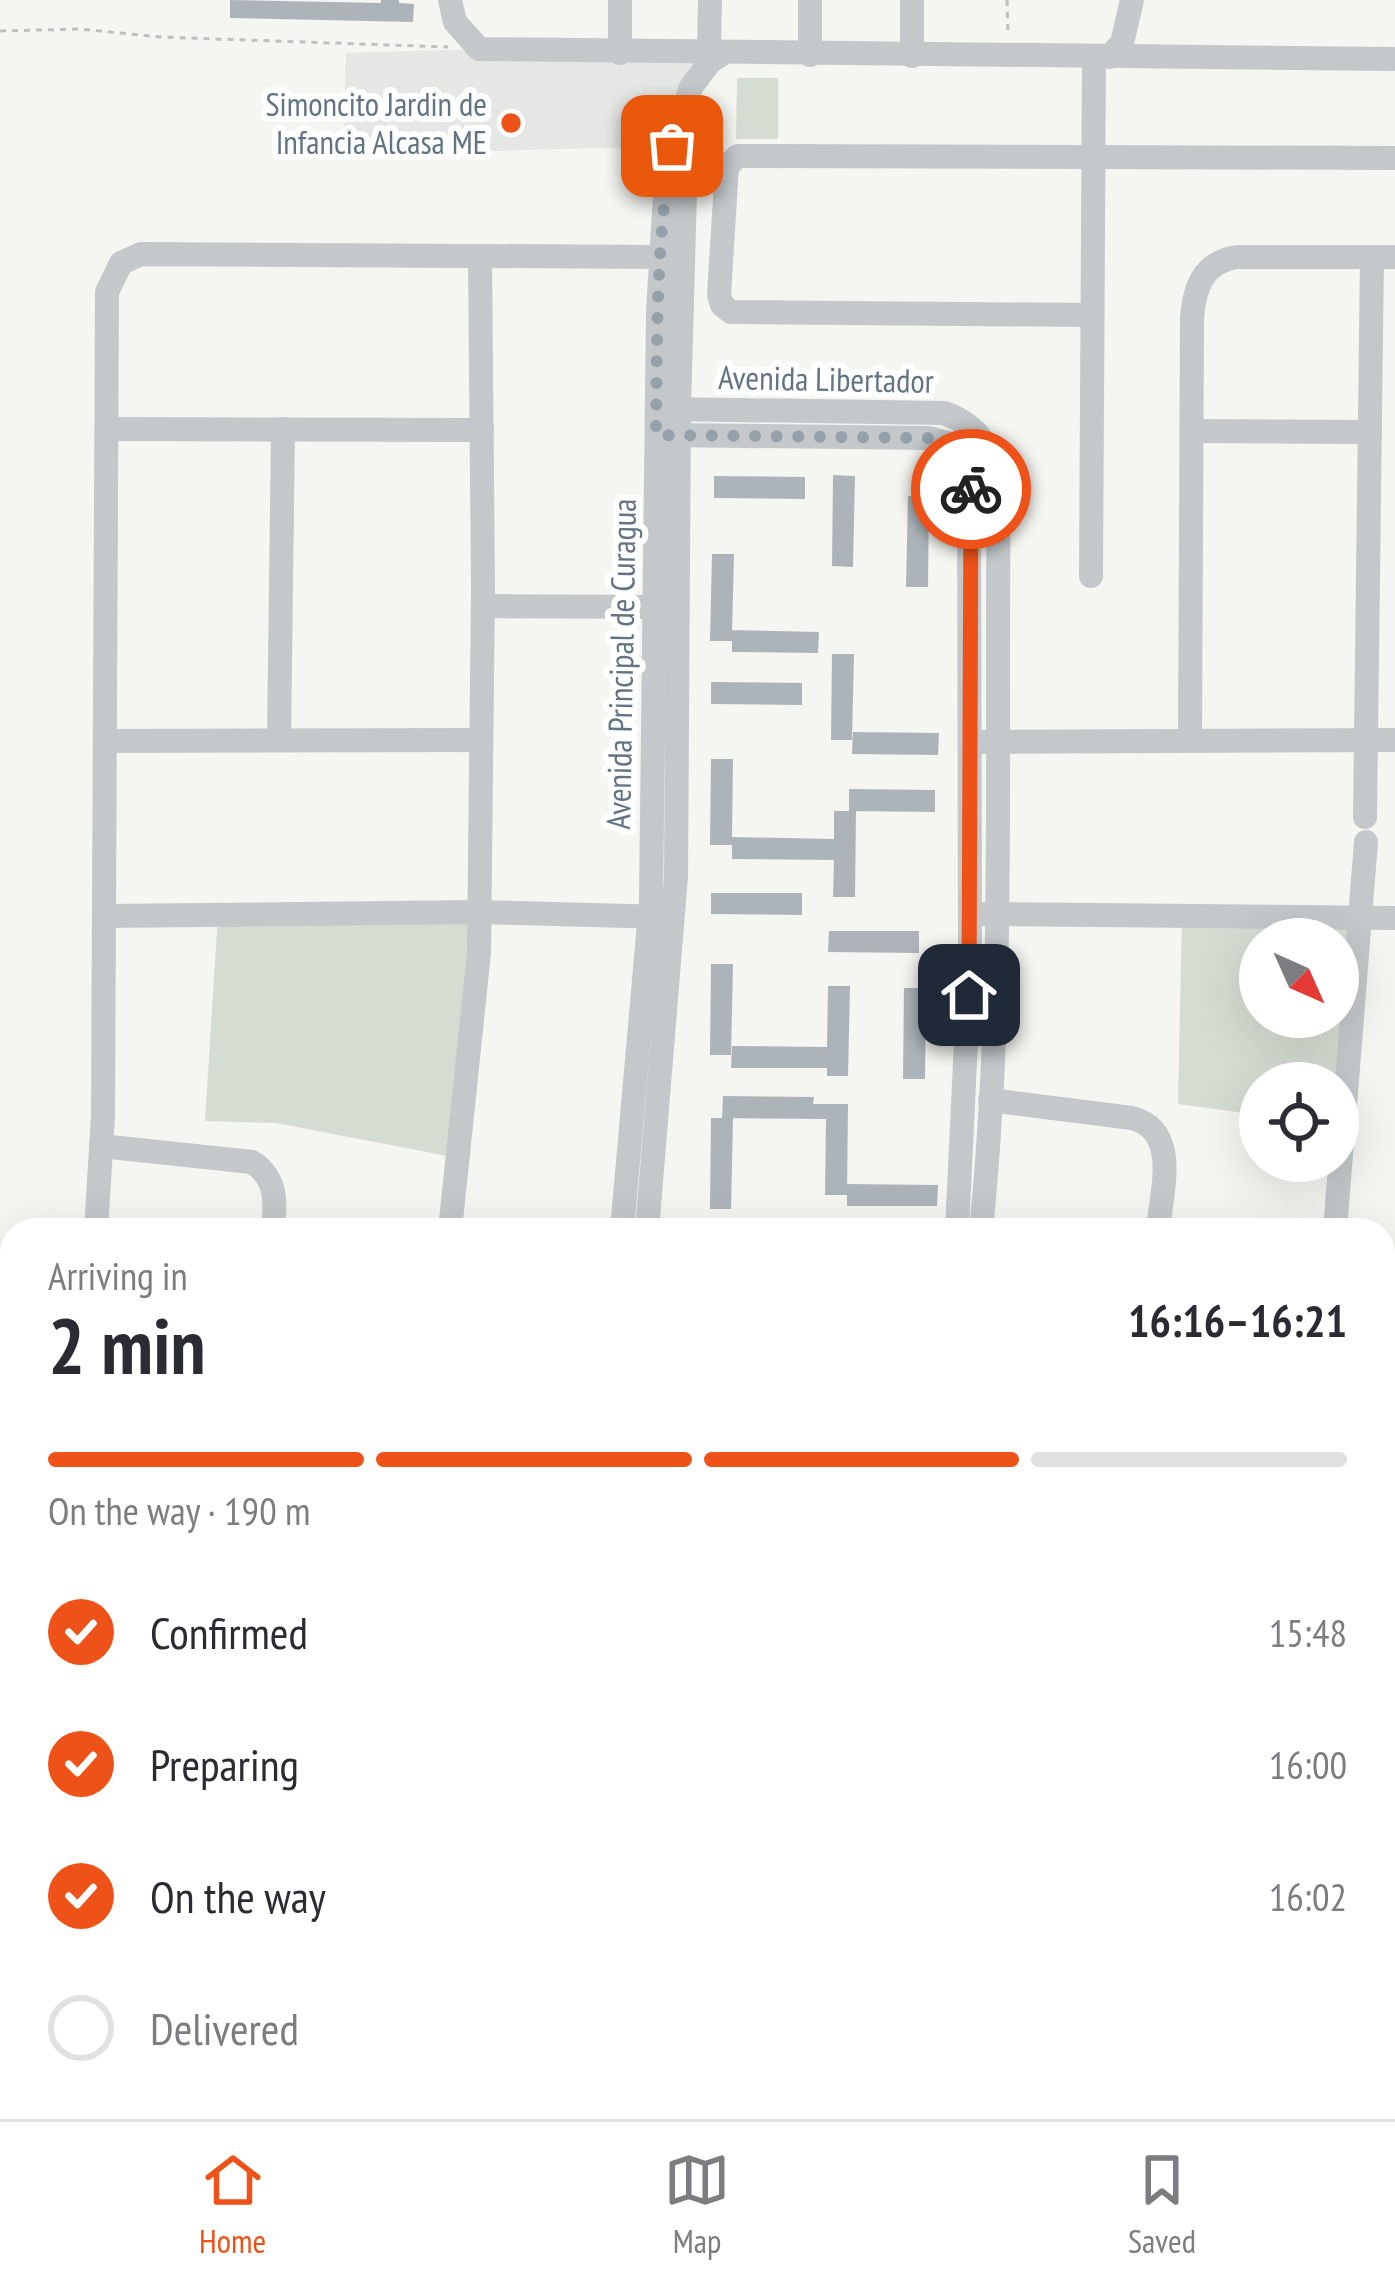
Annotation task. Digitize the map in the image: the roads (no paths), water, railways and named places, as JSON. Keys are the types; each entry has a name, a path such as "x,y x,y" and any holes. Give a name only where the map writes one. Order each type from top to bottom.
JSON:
{"street":[{"path":"450,0 455,22 479,49 1395,58"},
{"path":"620,0 620,52"},
{"path":"710,0 716,54"},
{"path":"810,0 810,55"},
{"path":"912,0 912,56"},
{"path":"1101,57 1122,43 1132,0"},
{"name":"Avenida Principal de Curagua","path":"648,1218 662,917 668,422 662,257 670,158 687,101 699,74 716,54"},
{"path":"1090,576 1093,158 1101,57"},
{"name":"Avenida Principal de Curagua","path":"624,1218 662,917 656,607 687,101"},
{"path":"1092,315 737,314 726,309 719,296 724,175 738,156 1395,158"},
{"path":"97,1218 104,916 107,292 117,268 141,254 662,257"},
{"path":"451,1218 475,1006 479,912 480,256"},
{"path":"1190,741 1193,302 1197,286 1209,268 1237,257 1384,257 1370,432 1362,917 1336,1218"},
{"name":"Avenida Libertador","path":"668,422 941,440 959,451 969,466 983,742 983,914 991,1100 982,1218"},
{"path":"107,429 482,430"},
{"path":"279,740 284,429"},
{"path":"1193,431 1370,432"},
{"path":"483,606 656,607"},
{"path":"105,740 482,740"},
{"path":"983,742 1395,740"},
{"path":"104,916 479,912 662,917"},
{"path":"983,914 1395,918"},
{"name":"Avenida Libertador","path":"958,1218 983,914"},
{"path":"991,1100 1132,1118 1150,1126 1161,1141 1165,1159 1158,1218"},
{"path":"101,1146 252,1162 266,1173 273,1189 273,1218"}],"place":[{"name":"Simoncito Jardin de Infancia Alcasa ME","path":"511,123"}]}
